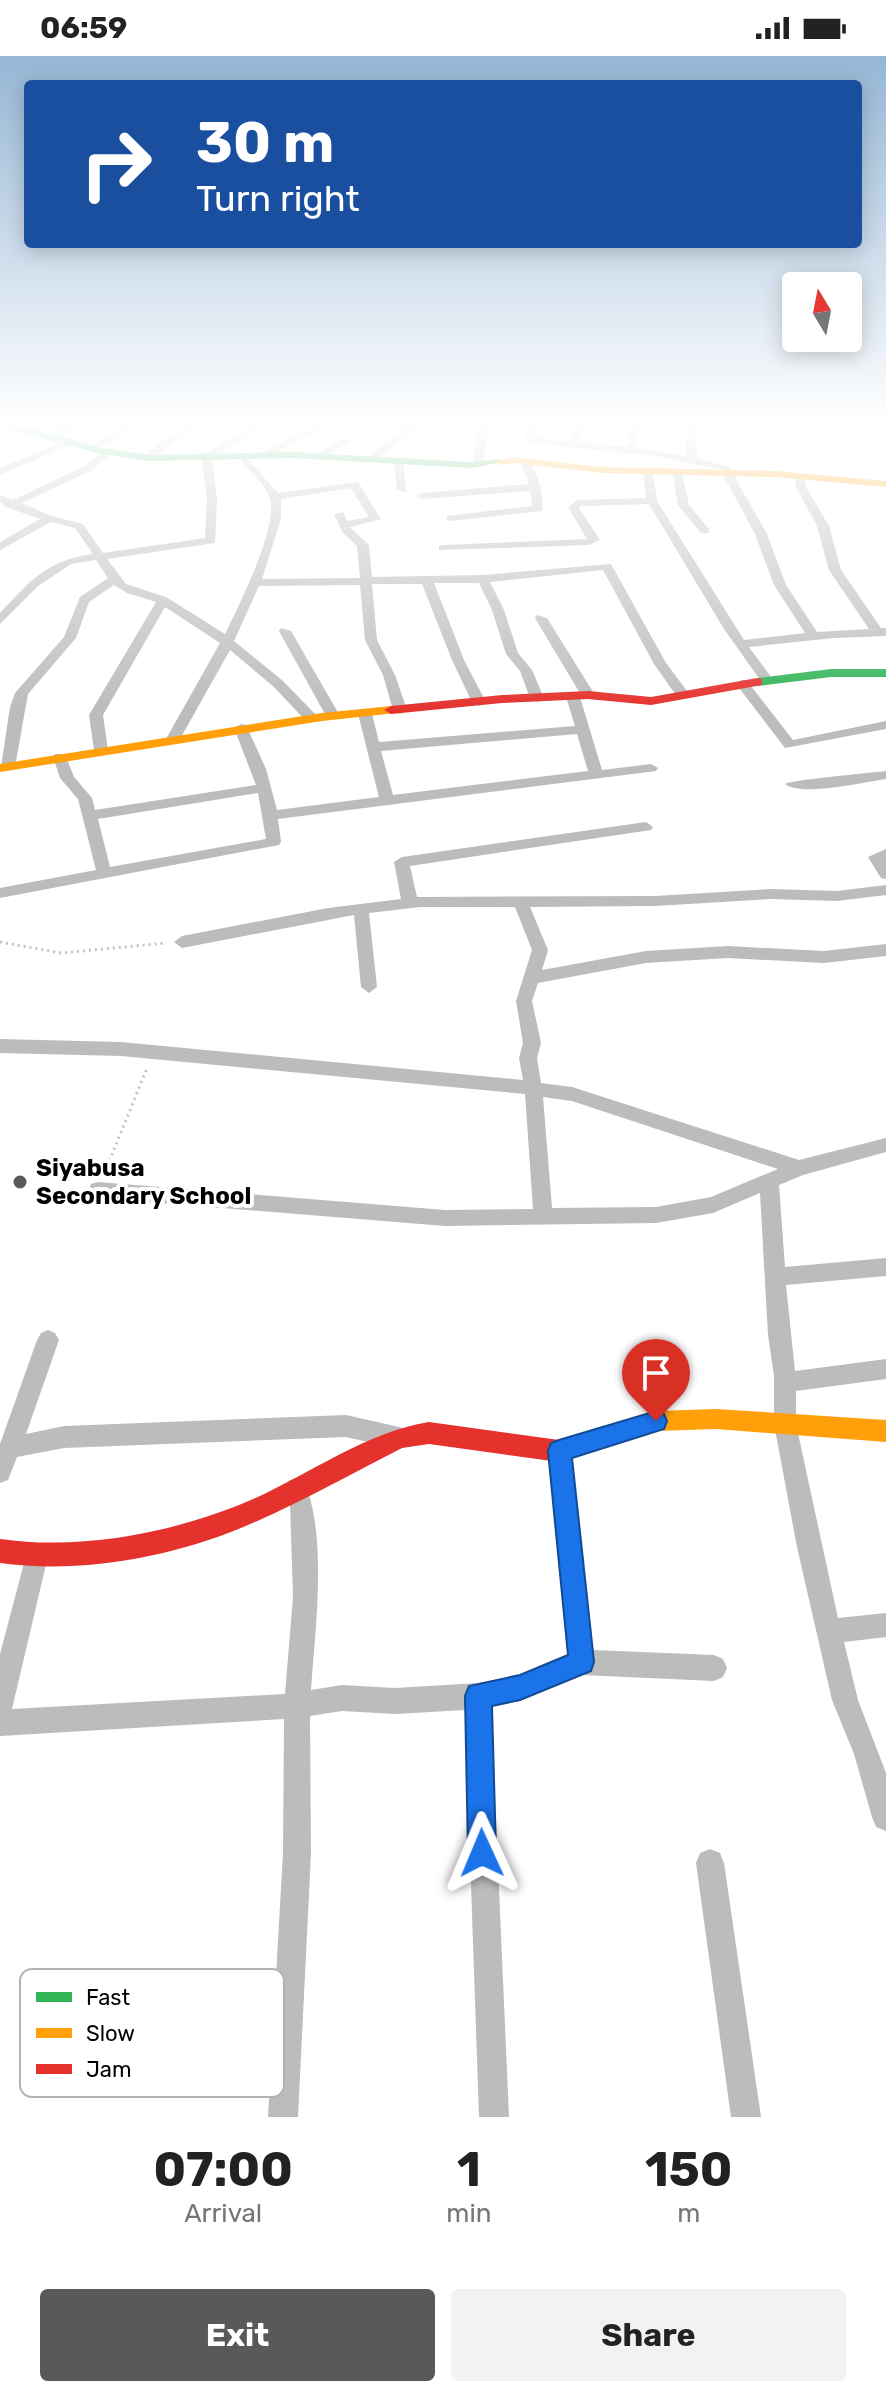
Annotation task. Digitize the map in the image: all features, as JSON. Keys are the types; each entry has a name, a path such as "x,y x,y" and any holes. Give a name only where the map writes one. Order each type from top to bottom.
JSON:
{"street":[{"path":"0,547 48,519"},
{"path":"54,519 79,526 124,589 149,593 227,641 270,673 312,719"},
{"path":"0,620 50,571 68,561 100,554 211,541 212,519"},
{"path":"173,739 196,707 227,641 271,540 275,519"},
{"path":"341,519 353,539 363,545 371,640 389,675 400,710"},
{"path":"443,548 594,540 581,519"},
{"path":"663,519 711,600 768,681"},
{"path":"695,519 705,531"},
{"path":"753,519 780,585 813,636"},
{"path":"819,519 835,570 882,632"},
{"path":"253,583 483,579 607,566 660,664 683,695"},
{"path":"115,579 84,600 70,638 22,693 4,767 333,716 537,698 580,696 651,701 742,684 831,673 886,673"},
{"path":"483,579 498,610 512,654 526,670 537,698"},
{"path":"427,581 458,660 479,702"},
{"path":"101,750 96,715 163,601"},
{"path":"541,618 580,696 584,729 596,774"},
{"path":"285,631 333,716"},
{"path":"742,644 882,632"},
{"path":"742,684 790,745 886,725"},
{"path":"365,714 387,799"},
{"path":"0,893 274,842 263,788 241,728"},
{"path":"374,747 584,729"},
{"path":"60,757 67,778 85,798 104,872"},
{"path":"270,815 651,768"},
{"path":"792,784 831,783 886,775"},
{"path":"88,816 263,788"},
{"path":"410,903 402,862 646,827"},
{"path":"886,854 876,857 886,874"},
{"path":"182,942 361,908 410,903 691,900 771,894 837,896 886,890"},
{"path":"521,903 540,950 524,1001 532,1043 528,1058 543,1216"},
{"path":"361,908 369,987"},
{"path":"531,978 646,957 728,952 824,957 886,950"},
{"path":"0,1046 154,1052 451,1078 572,1094 799,1168"},
{"path":"98,1190 445,1218 656,1215 713,1205 799,1168 886,1145"},
{"path":"769,1182 785,1382 785,1424 845,1700 877,1752 886,1817"},
{"path":"776,1277 886,1267"},
{"path":"0,1472 48,1340"},
{"path":"785,1382 886,1369"},
{"path":"0,1551 36,1556 135,1548 237,1518 399,1438 429,1433 559,1451 656,1421 716,1419 886,1431"},
{"path":"10,1448 79,1436 346,1426 399,1438"},
{"path":"559,1451 582,1662"},
{"path":"283,2117 297,1853 297,1705 306,1553 302,1504 296,1489"},
{"path":"0,1707 36,1556"},
{"path":"828,1632 886,1625"},
{"path":"0,1723 297,1705 342,1698 395,1701 478,1696 520,1688 582,1662 714,1668"},
{"path":"478,1696 494,2117"},
{"path":"710,1863 746,2117"}],"path":[{"path":"0,942 61,953 182,942"},
{"path":"98,1190 154,1052"}],"traffic: fast":[{"path":"757,682 831,673 886,673"}],"traffic: slow":[{"path":"0,768 322,717 391,710"},
{"path":"602,1438 656,1421 716,1419 886,1431"}],"traffic: jam":[{"path":"391,710 502,699 588,695 651,701 757,682"},
{"path":"0,1551 36,1556 135,1548 237,1518 399,1438 429,1433 559,1451 602,1438"}],"place":[{"name":"Siyabusa Secondary School","path":"20,1182"}],"route":[{"path":"482,1853 482,1735 478,1696 520,1688 582,1662 559,1451 656,1421"}]}
